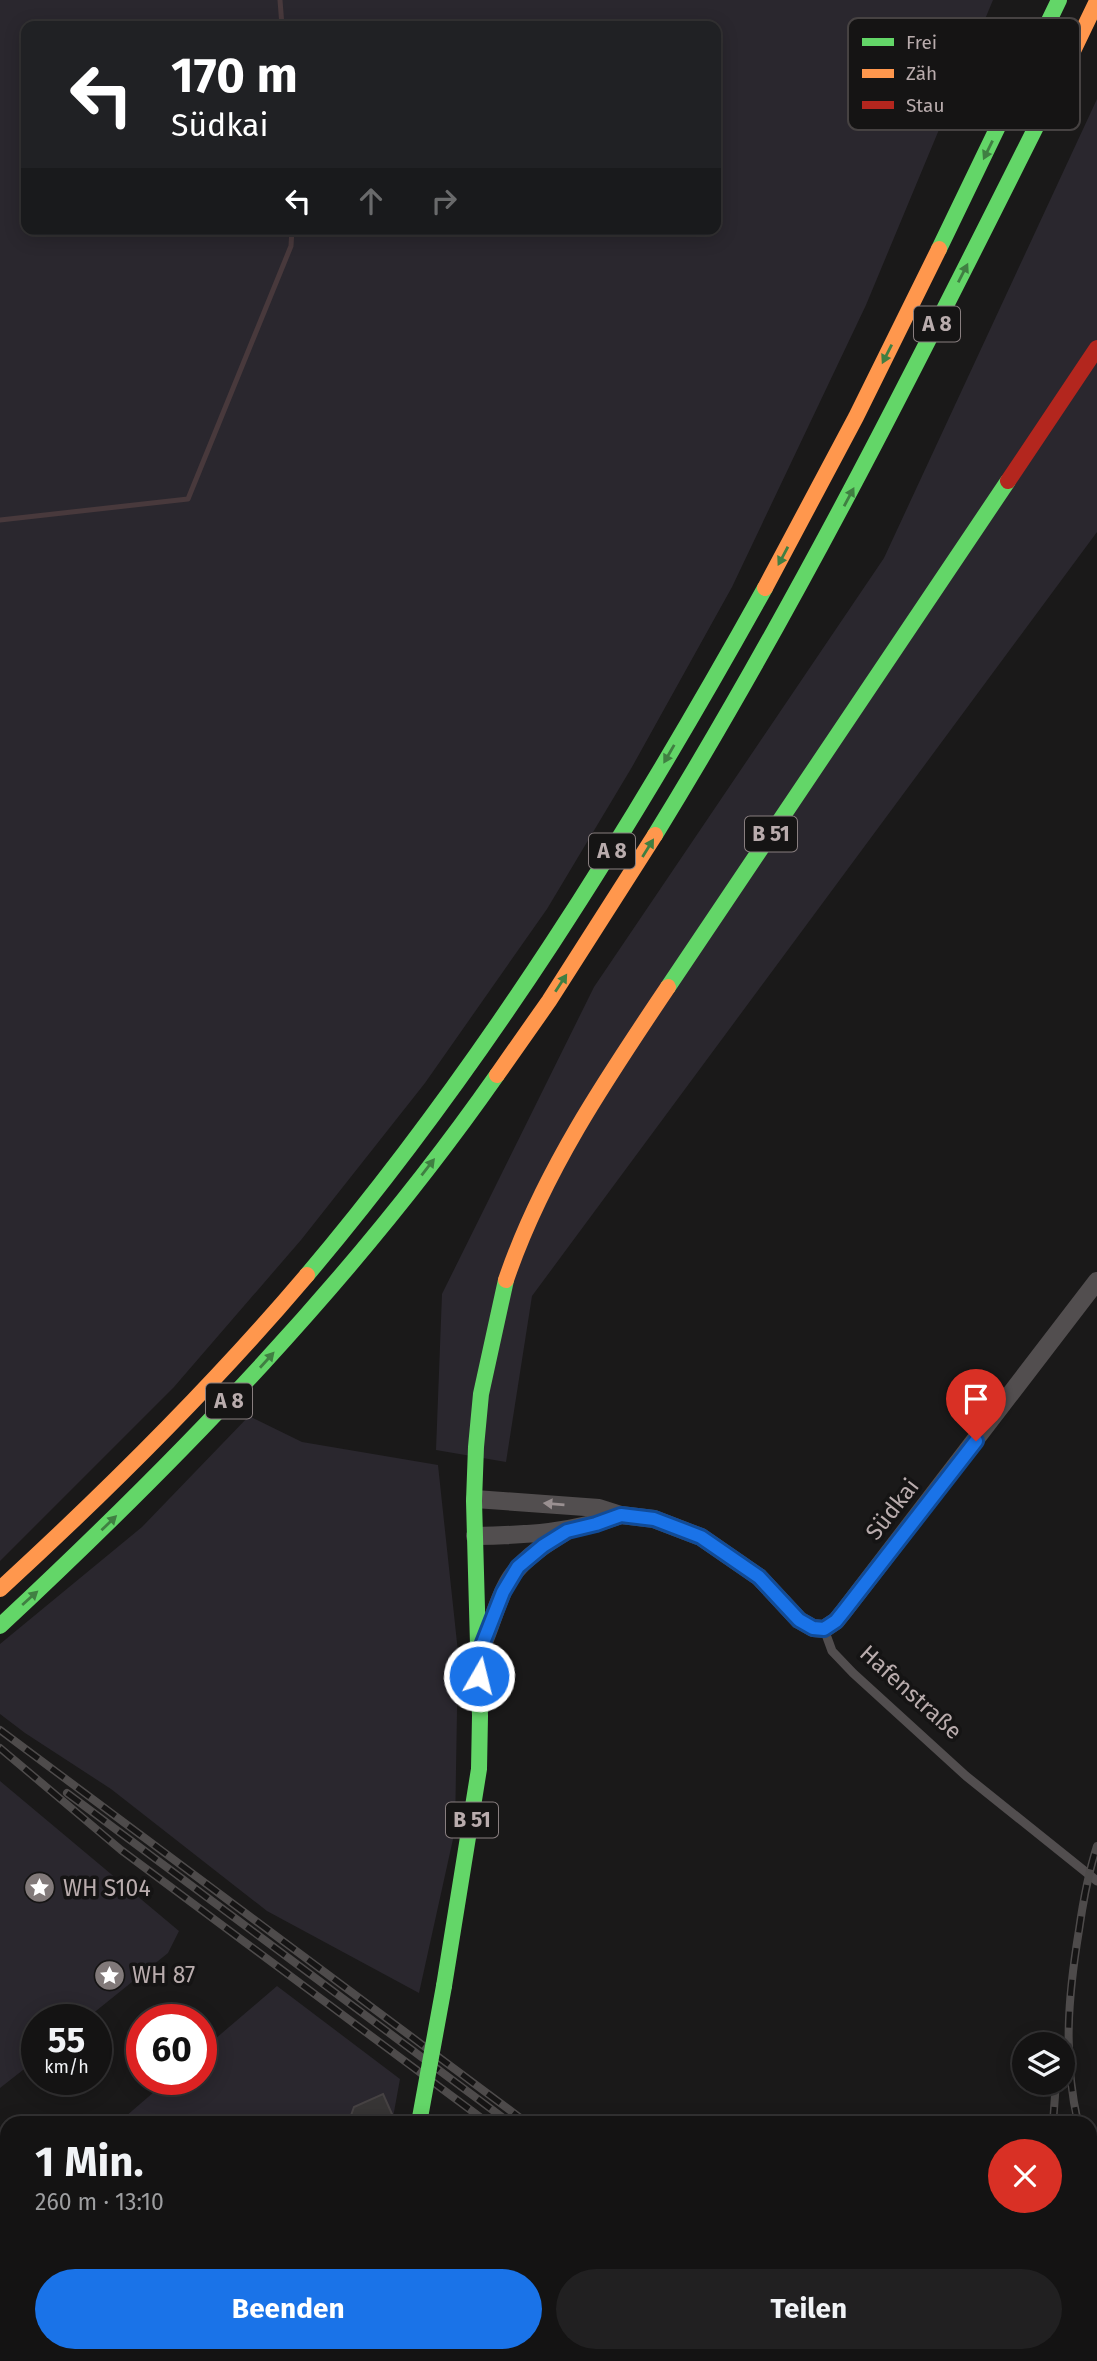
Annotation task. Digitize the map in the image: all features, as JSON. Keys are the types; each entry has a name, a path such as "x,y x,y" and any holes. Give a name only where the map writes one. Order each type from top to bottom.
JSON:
{"main road":[{"name":"A 8","path":"1050,18 1059,0"},
{"name":"A 8","path":"1080,38 1097,1"},
{"name":"A 8","path":"0,1589 138,1457 287,1298 365,1205 527,984 644,798 782,558 997,130"},
{"name":"A 8","path":"0,1626 157,1476 307,1315 394,1211 464,1120 548,1003 672,810 776,632 880,437 1035,130"},
{"name":"B 51","path":"420,2116 477,1785 479,1653 475,1536 476,1431 490,1343 507,1276 546,1185 619,1057 722,908 1097,348"}],"street":[{"name":"Südkai","path":"824,1629 844,1611 1097,1281"},
{"path":"475,1499 599,1508 621,1515 654,1519 701,1537 759,1577 799,1620 813,1628 824,1629"},
{"path":"475,1536 567,1531 621,1515"},
{"path":"479,1653 510,1578 518,1567 543,1546 567,1531"}],"lane":[{"path":"1039,13 1039,18"},
{"name":"Hafenstraße","path":"824,1629 832,1651 853,1673 966,1776 1097,1881"}],"shaded area":[{"path":"0,0 993,0 986,18 848,18 848,130 939,130 866,305 732,587 632,767 547,909 425,1083 301,1240 174,1387 0,1561"},
{"path":"1097,99 1097,532 532,1296 506,1462 436,1450 442,1294 594,987 884,558"},
{"path":"249,1416 302,1442 438,1465 458,1652 455,1830 419,1993 267,1911 111,1789 0,1714 0,1644 142,1527"},
{"path":"0,1781 179,1931 168,1953 105,2004 21,2004 21,2072 0,2088"},
{"path":"277,1986 400,2079 393,2116 126,2116 150,2095 217,2095 217,2037"}],"building":[{"path":"383,2094 393,2116 351,2116 354,2107"}],"waterway":[{"path":"280,0 282,21"},
{"path":"0,520 188,499 291,246 292,235"}],"railway":[{"path":"0,1730 518,2116"},
{"path":"0,1748 121,1850 479,2116"},
{"path":"67,1793 501,2116"},
{"path":"1077,2116 1070,2074 1070,2003 1082,1909 1097,1846"},
{"path":"1054,2116 1055,2095"}],"traffic: fast":[{"path":"1050,18 1059,0"},
{"path":"939,249 996,130"},
{"path":"655,835 760,656 859,474 1034,130"},
{"path":"668,987 1008,481"},
{"path":"307,1275 435,1113 553,943 662,767 765,588"},
{"path":"0,1626 134,1497 263,1363 385,1223 497,1075"},
{"path":"444,1986 479,1769 474,1501 476,1447 481,1394 506,1280"},
{"path":"420,2116 444,1986"}],"traffic: slow":[{"path":"1080,36 1097,1"},
{"path":"765,588 856,417 939,249"},
{"path":"497,1075 549,1001 655,835"},
{"path":"506,1280 538,1202 577,1128 668,987"},
{"path":"0,1589 158,1437 307,1275"}],"traffic: jam":[{"path":"1008,481 1097,348"}],"place":[{"name":"WH S104","path":"40,1888"},
{"name":"WH 87","path":"109,1975"}],"route":[{"path":"479,1676 479,1653 503,1592 518,1567 543,1546 567,1531 621,1515 654,1519 701,1537 759,1577 799,1620 818,1630 824,1629 836,1621 976,1441"}]}
